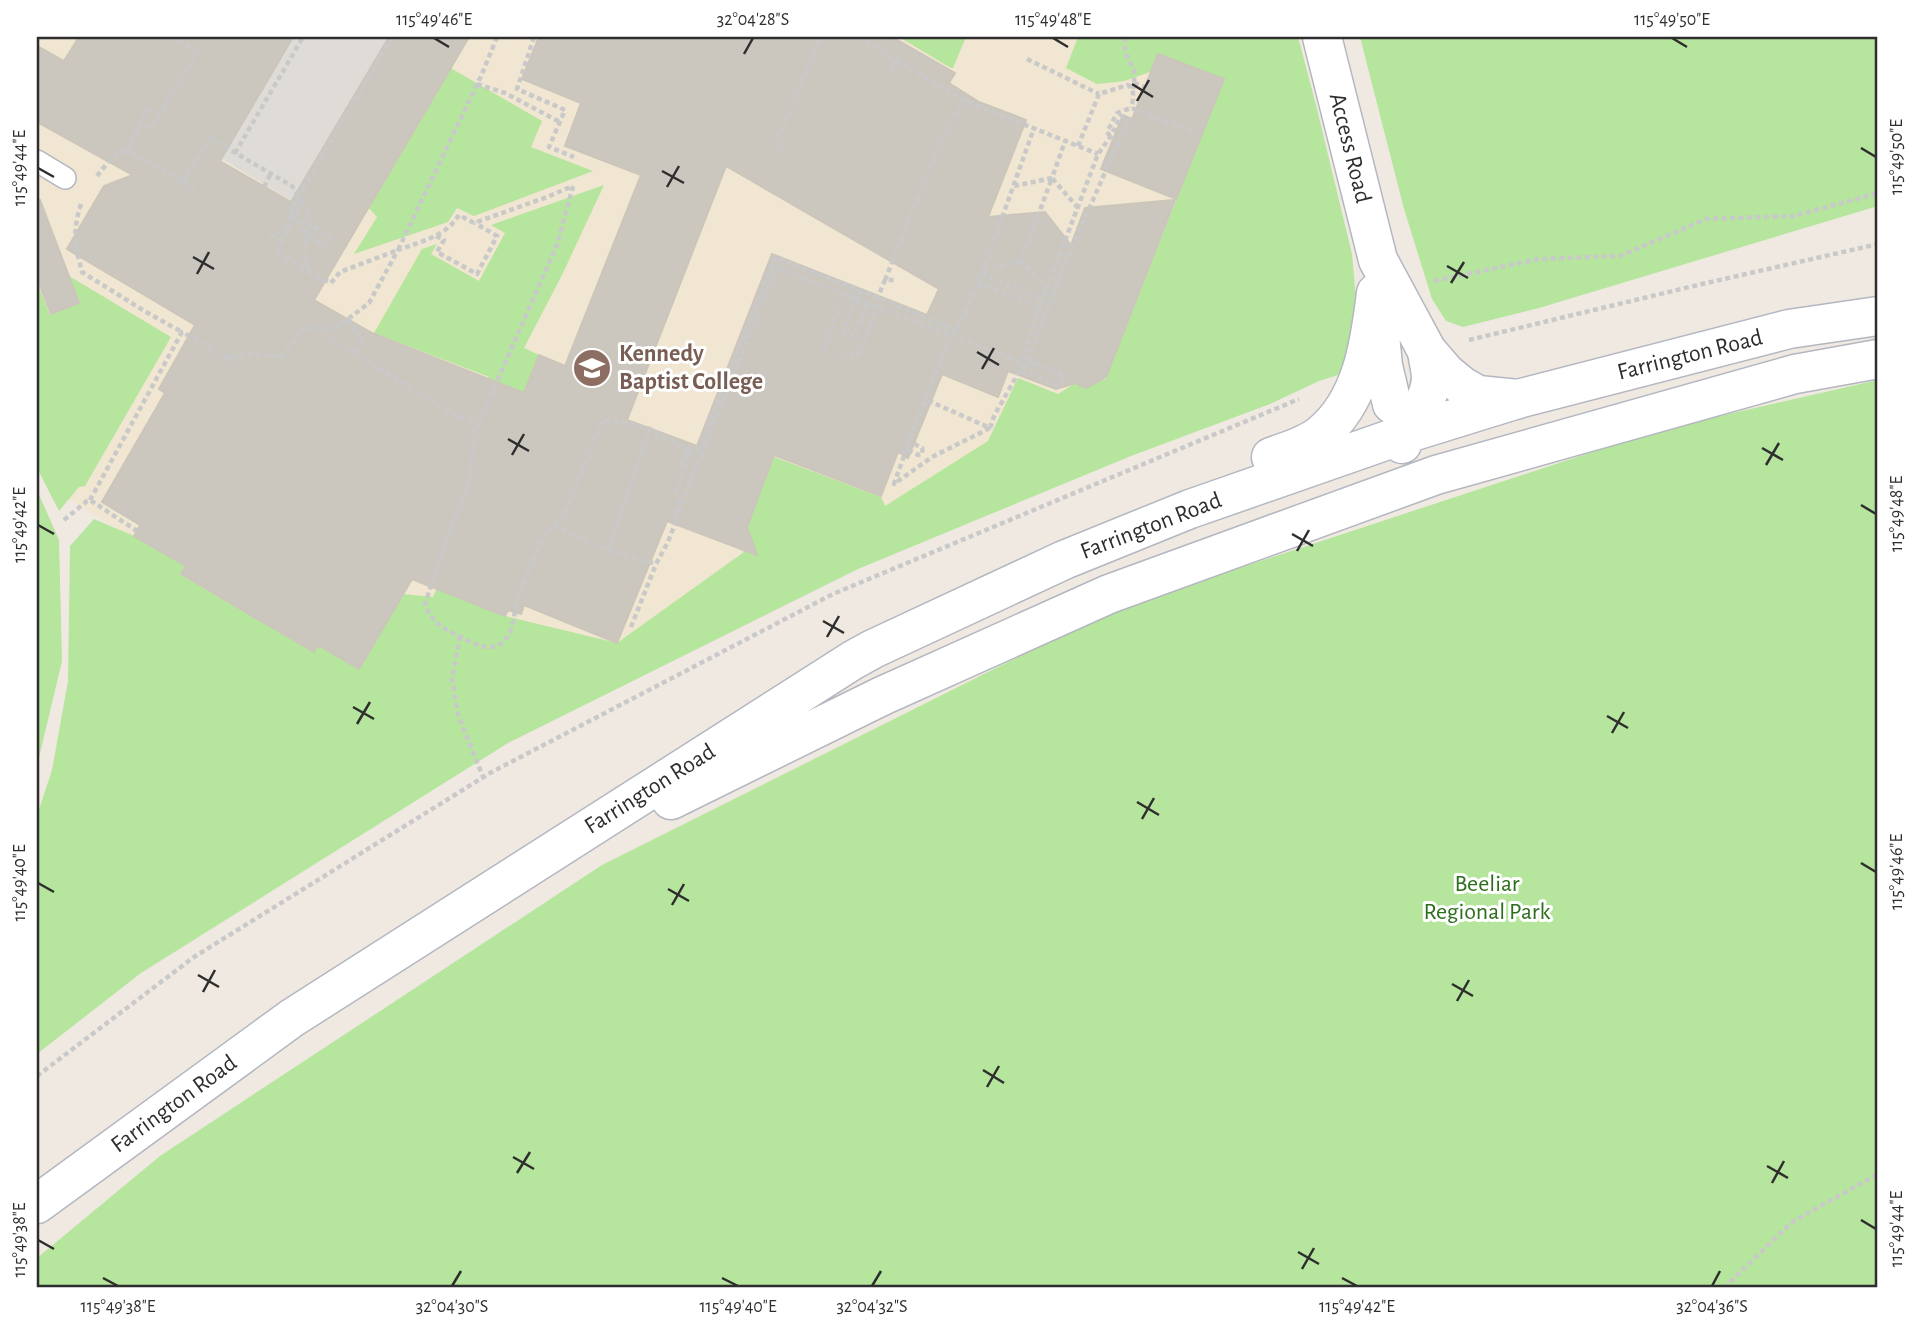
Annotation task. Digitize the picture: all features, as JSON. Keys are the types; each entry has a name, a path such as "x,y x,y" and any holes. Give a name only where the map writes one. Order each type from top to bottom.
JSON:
{"main road":[{"name":"Access Road","path":"1322,37 1377,276 1383,366 1399,419"},
{"name":"Access Road","path":"1377,276 1427,351 1461,387 1478,395 1518,398"},
{"path":"873,649 895,620 928,601 1062,538 1319,436 1337,418 1356,386 1370,340 1377,276"},
{"name":"Farrington Road","path":"37,1204 292,1018 873,649 1064,561 1399,419 1518,398 1789,329 1878,316"},
{"path":"1399,419 1420,412 1430,388 1427,351"},
{"path":"1399,419 1416,446 1428,452 1439,453 1589,408 1779,358 1810,359 1829,369"},
{"name":"Farrington Road","path":"488,892 883,696 1109,594 1436,475 1795,374 1878,359"},
{"path":"1202,561 1294,522 1374,481 1402,444 1399,419"}],"lane":[{"path":"37,161 65,178"}],"path":[{"path":"136,132 155,123 197,51 173,37"},
{"path":"235,153 303,37"},
{"path":"270,238 285,228 303,188 392,37"},
{"path":"227,357 250,354 281,357 306,327 335,330 369,303 398,250 497,37"},
{"path":"534,37 517,89 565,110 550,147 574,157"},
{"path":"782,149 775,146 820,37"},
{"path":"859,37 963,100 1098,154"},
{"path":"1126,37 1126,58 1135,73 1131,108"},
{"path":"1027,59 1099,94 1128,85 1133,91"},
{"path":"891,72 898,61"},
{"path":"1134,83 1145,87"},
{"path":"477,84 505,93 560,122"},
{"path":"1078,146 1099,94"},
{"path":"839,361 843,352 857,357 873,318 884,280 939,146 963,100"},
{"path":"90,184 112,157 128,150 148,108"},
{"path":"1111,136 1107,132 1117,113 1131,108 1198,133"},
{"path":"951,336 894,484 932,457 990,428 1020,370 1040,307 1098,154 1121,116 1128,119 1127,122 1031,352 1031,362"},
{"path":"680,466 691,451 699,448 775,257 957,331 983,273 1034,128"},
{"path":"183,182 210,138 292,186 307,209 310,225 303,253 310,273"},
{"path":"1021,261 1065,141"},
{"path":"128,150 196,191"},
{"path":"264,187 271,173"},
{"path":"1014,186 1052,178"},
{"path":"1052,178 1078,208"},
{"path":"474,223 574,185 558,246 475,431 470,480 436,568 425,605 431,618 475,645 494,647 502,642 511,629 515,606 545,532 563,518 603,420 650,429 691,451"},
{"path":"1426,283 1539,259 1620,256 1706,219 1794,216 1878,193"},
{"path":"83,199 76,221 75,245 82,272 146,312 227,357 234,366"},
{"path":"302,201 276,252 331,283 340,272 436,236 451,228 459,215 497,236 477,274 437,252 444,240 436,236"},
{"path":"292,214 308,236 326,244 329,241 328,236 310,225"},
{"path":"983,273 1021,261"},
{"path":"1021,261 1047,289"},
{"path":"677,513 776,268 1025,365 1027,360 1058,373 1063,380 1060,384 1054,384 1020,370"},
{"path":"983,273 1043,300"},
{"path":"884,280 896,280"},
{"path":"978,283 1040,307"},
{"path":"859,290 844,327 849,336 855,334 867,303"},
{"path":"822,354 843,294"},
{"path":"348,319 362,341 354,354"},
{"path":"323,329 334,342 454,414 478,423"},
{"path":"64,520 90,500 182,332"},
{"path":"929,401 990,428"},
{"path":"608,550 650,429"},
{"path":"905,452 918,455 923,453 922,448 911,442"},
{"path":"676,492 691,451"},
{"path":"90,500 137,531"},
{"path":"631,627 676,521"},
{"path":"552,526 608,550 656,564"},
{"path":"460,636 452,678 458,715 483,777"},
{"path":"1724,1288 1792,1222 1878,1174"}],"shaded area":[{"name":"Kennedy Baptist College","path":"37,37 1199,37 1263,62 1129,391 879,547 426,720 66,497 37,324"},
{"path":"293,37 389,37 292,201 222,159"}],"green space":[{"path":"899,37 966,37 951,68"},
{"path":"1078,37 1298,37 1352,254 1356,299 1353,335 1341,374 1319,381 1270,404 1131,456 858,569 508,743 141,973 37,1054 37,815 52,770 68,681 70,546 94,519 134,536 186,566 181,575 313,652 318,645 359,669 403,594 433,597 470,512 431,472 489,377 374,333 422,249 437,244 431,254 479,281 505,233 491,225 604,185 524,348 539,355 445,592 505,616 617,643 744,552 739,548 774,457 881,497 885,506 988,441 1018,378 1058,394 1079,381 1084,387 1091,385 1090,374 1105,380 1224,79 1158,54 1150,72 1124,81 1097,84 1066,68"},
{"path":"1360,37 1878,37 1878,206 1539,308 1463,327 1446,321 1432,299 1404,209"},
{"path":"449,67 542,121 531,147 593,171 474,216 457,208 448,222 354,254 377,217 368,207"},
{"path":"69,276 171,337 85,486 79,487 59,511 37,468 37,282 50,315 79,303"},
{"name":"Beeliar Regional Park","path":"1878,380 1878,1288 37,1288 37,1258 160,1156 602,865 1112,610 1659,430"},
{"path":"37,490 59,540 62,661 37,766"}],"building":[{"path":"79,37 293,37 220,161 291,202 389,37 469,37 314,300 372,333 524,393 539,355 565,366 641,175 565,146 581,103 522,79 539,37 892,37 955,73 949,83 979,102 1026,120 988,217 1045,212 1071,245 1085,208 1175,200 1106,377 1086,388 1076,383 1056,389 1008,371 998,397 942,374 908,458 898,452 881,496 774,455 747,527 757,555 667,521 617,643 524,605 521,614 508,610 505,616 412,579 359,669 318,645 314,652 181,574 186,566 134,536 140,525 102,502 165,393 159,389 195,325 67,249 104,186 133,175 37,122 37,46 64,61","holes":["726,166 939,289 927,315 772,254 697,446 627,420"]},
{"path":"1158,54 1224,79 1176,199 1101,169 1123,115 1132,119"},
{"path":"37,200 40,200 79,303 51,314 37,278"}],"place":[{"name":"Kennedy Baptist College","path":"592,368"}]}
